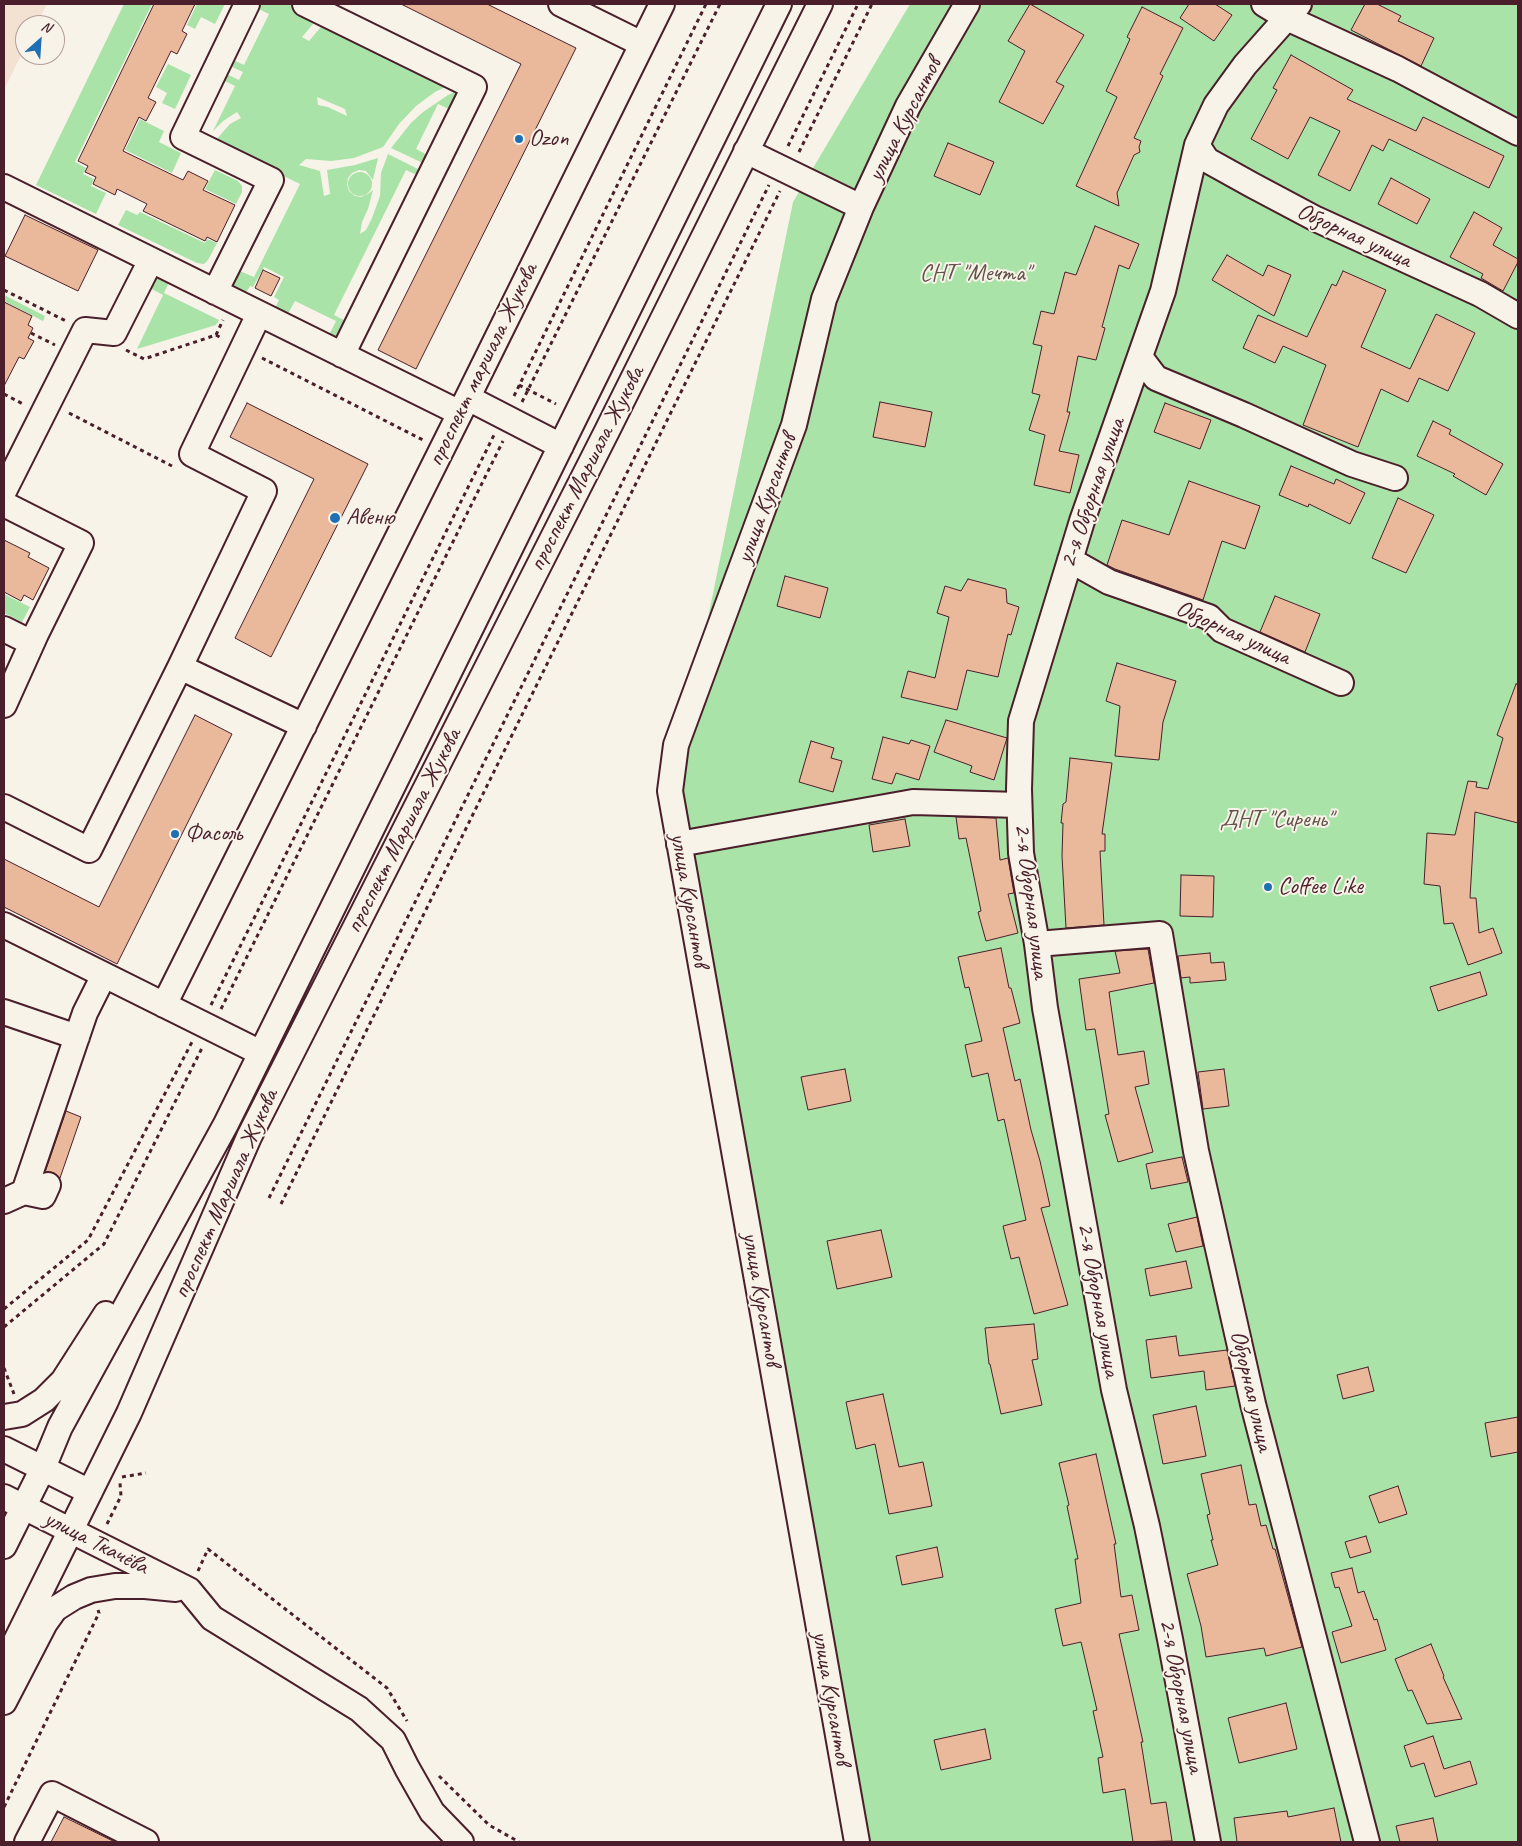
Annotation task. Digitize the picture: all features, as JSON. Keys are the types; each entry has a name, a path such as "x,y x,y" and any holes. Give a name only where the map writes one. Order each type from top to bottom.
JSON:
{"street":[{"path":"215,292 271,180 183,137 247,4"},
{"path":"305,4 346,12 474,87 342,354"},
{"path":"560,4 642,44"},
{"name":"проспект маршала Жукова","path":"164,1005 662,4"},
{"name":"проспект Маршала Жукова","path":"4,1546 14,1501 43,1468 60,1427 226,1124 778,4"},
{"name":"проспект Маршала Жукова","path":"4,1665 129,1413 249,1137 602,440 820,4"},
{"name":"улица Курсантов","path":"857,1842 670,792 676,745 794,424 824,299 861,207 908,106 967,4"},
{"path":"1264,4 1293,11 1518,133"},
{"name":"2-я Обзорная улица","path":"1208,1842 1147,1526 1114,1390 1045,1008 1037,944 1021,853 1019,805 1021,721 1070,560 1163,291 1197,145 1216,105 1245,65 1293,11"},
{"name":"Обзорная улица","path":"1197,145 1207,160 1260,190 1316,219 1480,294 1518,316"},
{"path":"746,151 861,207"},
{"path":"4,187 342,354 464,405 508,419 561,446"},
{"path":"4,491 85,330 114,333 151,260"},
{"path":"4,807 89,850 180,667 264,491 192,454 259,314"},
{"path":"1140,357 1156,378 1352,464 1395,478"},
{"path":"4,504 81,543 4,705"},
{"name":"Обзорная улица","path":"1070,560 1110,582 1209,617 1222,630 1341,683"},
{"path":"4,629 32,643"},
{"path":"180,667 304,726"},
{"path":"679,844 913,802 1019,805"},
{"path":"4,925 261,1053"},
{"name":"Обзорная улица","path":"1037,944 1160,934 1196,1151 1253,1404 1367,1842"},
{"path":"48,1185 43,1196 14,1196 85,1013 104,975"},
{"path":"4,1012 77,1037"},
{"path":"4,1416 22,1414 44,1400 63,1381 138,1260 157,1250"},
{"name":"улица Ткачёва","path":"4,1449 90,1492"},
{"name":"улица Ткачёва","path":"14,1501 189,1590"},
{"path":"4,1702 45,1623 55,1609 74,1597 91,1590 115,1586 145,1586 189,1590 212,1618 359,1709 393,1740 432,1812 461,1842"},
{"path":"27,1842 52,1794 146,1842"}],"path":[{"path":"4,1309 88,1240 206,1026 508,419 706,4"},
{"path":"4,1327 104,1244 206,1026 508,419 720,4"},
{"path":"281,1204 783,169 858,4"},
{"path":"269,1198 783,169 872,4"},
{"path":"48,402 178,469"},
{"path":"120,1477 146,1472"},
{"path":"4,1807 99,1613 91,1590"}],"shaded area":[{"path":"4,4 47,4 41,15 15,15 16,65 4,90"}],"green space":[{"path":"124,4 152,4 75,162 86,168 83,174 94,179 91,186 106,193 96,214 36,185"},
{"path":"197,4 225,4 215,24 201,17 195,29 187,25"},
{"path":"255,4 290,4 318,18 302,37 309,41 326,21 452,84 435,92 416,106 399,124 383,147 354,158 331,161 306,159 299,165 320,171 324,196 330,194 327,170 355,165 378,158 373,180 366,171 359,170 352,173 348,178 347,185 349,191 355,196 361,197 373,190 360,234 366,230 380,196 381,173 388,154 424,172 421,177 406,170 334,315 350,323 339,341 328,337 336,321 295,301 286,317 274,310 279,300 274,297 284,277 264,267 253,287 250,286 244,296 235,290 232,281 235,269 254,277 300,184 214,142 230,124 241,118 237,112 223,121 213,131 235,86 219,78 222,72 239,80 243,72 226,64 229,58 244,65 269,14 254,7","holes":["317,97 345,109 347,116 328,107 318,105"]},
{"path":"910,4 1518,4 1518,1842 860,1842 791,1518 664,833 793,202"},
{"path":"168,64 191,75 175,109 162,103 167,93 156,87"},
{"path":"462,89 453,111 438,104 416,149 431,157 427,165 391,148 411,123 423,112 448,95"},
{"path":"140,119 164,131 159,142 181,153 172,173 125,150"},
{"path":"215,170 238,181 242,186 242,192 236,204 205,189"},
{"path":"360,172 368,176 372,184 368,192 360,196 352,192 348,184 352,176"},
{"path":"126,210 137,215 140,212 205,243 207,239 217,243 204,264 197,263 118,225"},
{"path":"157,275 171,278 164,293 219,320 216,325 137,349 163,295 148,287 151,279"},
{"path":"4,295 45,316 43,321 4,301"},
{"path":"4,594 30,607 22,622 4,613"}],"building":[{"path":"154,4 195,4 182,31 187,34 177,54 171,51 148,98 156,102 146,121 139,117 123,151 183,180 188,171 208,181 203,190 235,205 217,242 207,237 205,241 143,211 147,204 117,189 115,195 93,184 96,177 85,172 88,166 78,161"},
{"path":"401,4 487,4 576,48 416,369 378,350 521,64"},
{"path":"1030,4 1084,35 1056,82 1064,86 1043,124 999,102 1025,51 1008,41"},
{"path":"1189,4 1215,4 1232,15 1214,41 1180,18"},
{"path":"1365,4 1377,4 1401,16 1398,21 1434,38 1421,66 1351,30"},
{"path":"1142,7 1183,28 1160,74 1163,76 1134,138 1141,141 1140,152 1134,155 1117,193 1119,206 1076,186 1117,97 1106,91 1130,39 1127,37"},
{"path":"1291,55 1353,90 1347,99 1416,131 1423,117 1504,156 1489,188 1389,139 1383,151 1372,145 1350,191 1318,175 1340,131 1310,117 1288,159 1251,139 1277,90 1273,88"},
{"path":"948,143 994,162 980,195 934,176"},
{"path":"1391,178 1430,199 1417,224 1378,204"},
{"path":"1474,212 1502,228 1493,245 1518,259 1503,291 1481,278 1483,274 1450,257"},
{"path":"25,215 98,250 78,291 5,256"},
{"path":"1095,226 1139,244 1129,269 1119,265 1102,327 1105,328 1096,360 1078,356 1067,412 1070,412 1059,451 1079,455 1070,493 1034,485 1045,435 1029,430 1040,395 1032,393 1042,346 1033,344 1041,311 1054,314 1065,272 1076,275"},
{"path":"1227,255 1263,276 1268,265 1291,275 1274,316 1212,280"},
{"path":"263,270 280,278 271,296 255,288"},
{"path":"1343,271 1386,290 1361,347 1410,369 1436,314 1475,333 1448,391 1419,378 1408,402 1381,389 1358,447 1303,425 1326,365 1283,346 1275,363 1243,348 1258,315 1307,337 1332,284 1336,286"},
{"path":"4,302 32,316 28,325 33,328 28,338 34,341 24,359 19,357 4,386"},
{"path":"880,402 932,412 925,447 873,437"},
{"path":"247,403 368,464 271,657 235,638 314,479 230,437"},
{"path":"1165,403 1211,420 1200,449 1154,432"},
{"path":"1433,421 1451,430 1449,434 1503,464 1486,495 1453,476 1455,474 1417,456"},
{"path":"1291,466 1334,484 1336,479 1365,493 1350,524 1309,504 1308,507 1279,495"},
{"path":"1189,481 1260,506 1245,549 1222,541 1203,600 1107,565 1122,520 1169,535"},
{"path":"1398,498 1434,515 1406,573 1372,558"},
{"path":"4,540 30,553 28,557 49,568 33,600 24,595 21,601 4,592"},
{"path":"785,576 828,588 820,618 777,606"},
{"path":"968,579 1006,589 1007,603 1019,607 1011,635 1008,634 998,677 967,670 957,710 901,697 908,671 935,678 949,617 937,613 945,586 961,591"},
{"path":"1275,596 1320,614 1305,652 1260,632"},
{"path":"1117,663 1176,681 1163,722 1159,760 1115,756 1120,706 1106,701"},
{"path":"1516,684 1518,684 1518,823 1475,812 1470,898 1476,898 1479,933 1493,928 1502,953 1468,965 1453,923 1444,924 1440,886 1424,884 1427,833 1455,835 1468,781 1477,782 1476,787 1488,789 1503,738 1497,735"},
{"path":"195,715 232,734 117,964 4,907 4,859 99,907"},
{"path":"946,720 1007,738 994,780 970,772 972,766 934,752"},
{"path":"883,737 909,744 911,740 930,746 919,780 896,773 892,784 872,779"},
{"path":"811,741 834,748 831,758 842,761 833,792 799,782"},
{"path":"1070,758 1112,763 1102,834 1105,834 1105,851 1100,851 1104,925 1066,928 1062,856 1063,823 1061,823 1063,804 1066,802"},
{"path":"956,817 996,818 1000,860 1008,858 1014,893 1008,894 1018,933 986,941 978,912 981,911 966,838 959,839"},
{"path":"905,819 910,846 873,852 869,825"},
{"path":"1181,875 1214,876 1213,917 1180,916"},
{"path":"1001,948 1009,988 1011,988 1020,1023 1003,1028 1015,1081 1020,1079 1040,1161 1050,1206 1041,1208 1068,1305 1034,1314 1019,1257 1011,1259 1003,1226 1026,1220 1004,1119 998,1121 988,1073 972,1077 965,1045 982,1041 969,987 965,988 958,957"},
{"path":"1148,949 1154,983 1109,992 1118,1055 1144,1051 1149,1084 1135,1087 1153,1152 1118,1162 1105,1115 1109,1114 1095,1029 1086,1030 1079,979 1120,973 1115,951"},
{"path":"1210,953 1211,963 1224,962 1226,980 1190,983 1190,977 1181,978 1178,956"},
{"path":"1480,972 1487,995 1438,1011 1430,987"},
{"path":"845,1069 851,1101 808,1110 801,1077"},
{"path":"1224,1069 1229,1106 1203,1109 1198,1072"},
{"path":"66,1111 81,1117 60,1178 54,1173 45,1172"},
{"path":"1182,1157 1188,1182 1151,1189 1146,1164"},
{"path":"1197,1217 1203,1246 1176,1252 1168,1224"},
{"path":"881,1230 892,1277 837,1289 827,1241"},
{"path":"1186,1261 1192,1288 1150,1296 1145,1269"},
{"path":"1034,1324 1038,1359 1032,1360 1042,1405 1001,1414 989,1364 985,1328"},
{"path":"1176,1336 1179,1356 1227,1350 1235,1386 1206,1390 1204,1371 1151,1378 1146,1340"},
{"path":"1368,1367 1374,1391 1343,1399 1337,1375"},
{"path":"883,1394 899,1467 923,1462 932,1506 889,1514 875,1444 856,1449 846,1402"},
{"path":"1196,1406 1206,1456 1163,1464 1153,1415"},
{"path":"1518,1417 1518,1452 1491,1457 1485,1423"},
{"path":"1096,1454 1116,1544 1114,1544 1121,1597 1132,1595 1139,1630 1119,1634 1143,1742 1141,1742 1151,1804 1166,1802 1172,1841 1133,1842 1125,1789 1103,1793 1098,1758 1103,1757 1093,1711 1097,1710 1081,1642 1063,1646 1055,1609 1081,1603 1075,1559 1078,1559 1067,1506 1069,1505 1059,1463"},
{"path":"1241,1465 1249,1505 1256,1504 1261,1526 1266,1525 1273,1549 1275,1549 1302,1647 1266,1656 1264,1648 1206,1657 1201,1626 1187,1574 1218,1565 1211,1540 1213,1540 1207,1515 1210,1514 1201,1474"},
{"path":"1398,1486 1407,1514 1379,1523 1369,1496"},
{"path":"1366,1536 1371,1552 1350,1558 1345,1542"},
{"path":"937,1547 943,1577 902,1585 896,1556"},
{"path":"1352,1568 1358,1593 1364,1591 1374,1620 1377,1619 1386,1650 1341,1663 1332,1632 1352,1626 1339,1587 1335,1588 1331,1573"},
{"path":"1431,1644 1443,1677 1462,1719 1427,1724 1412,1690 1408,1691 1395,1659"},
{"path":"1286,1703 1297,1749 1239,1763 1228,1718"},
{"path":"985,1729 991,1759 941,1770 934,1740"},
{"path":"1433,1736 1444,1769 1470,1761 1477,1784 1435,1797 1424,1763 1411,1767 1404,1746"},
{"path":"1334,1808 1341,1842 1237,1842 1234,1818 1287,1811 1288,1817"},
{"path":"64,1817 115,1842 51,1842"},
{"path":"1433,1818 1438,1842 1400,1842 1396,1826"}],"place":[{"name":"Ozon","path":"519,139"},
{"name":"Авеню","path":"335,518"},
{"name":"Фасоль","path":"175,834"},
{"name":"Coffee Like","path":"1268,887"}],"park label":[{"name":"СНТ \"Мечта\"","path":"975,274"},
{"name":"ДНТ \"Сирень\"","path":"1276,820"}]}
